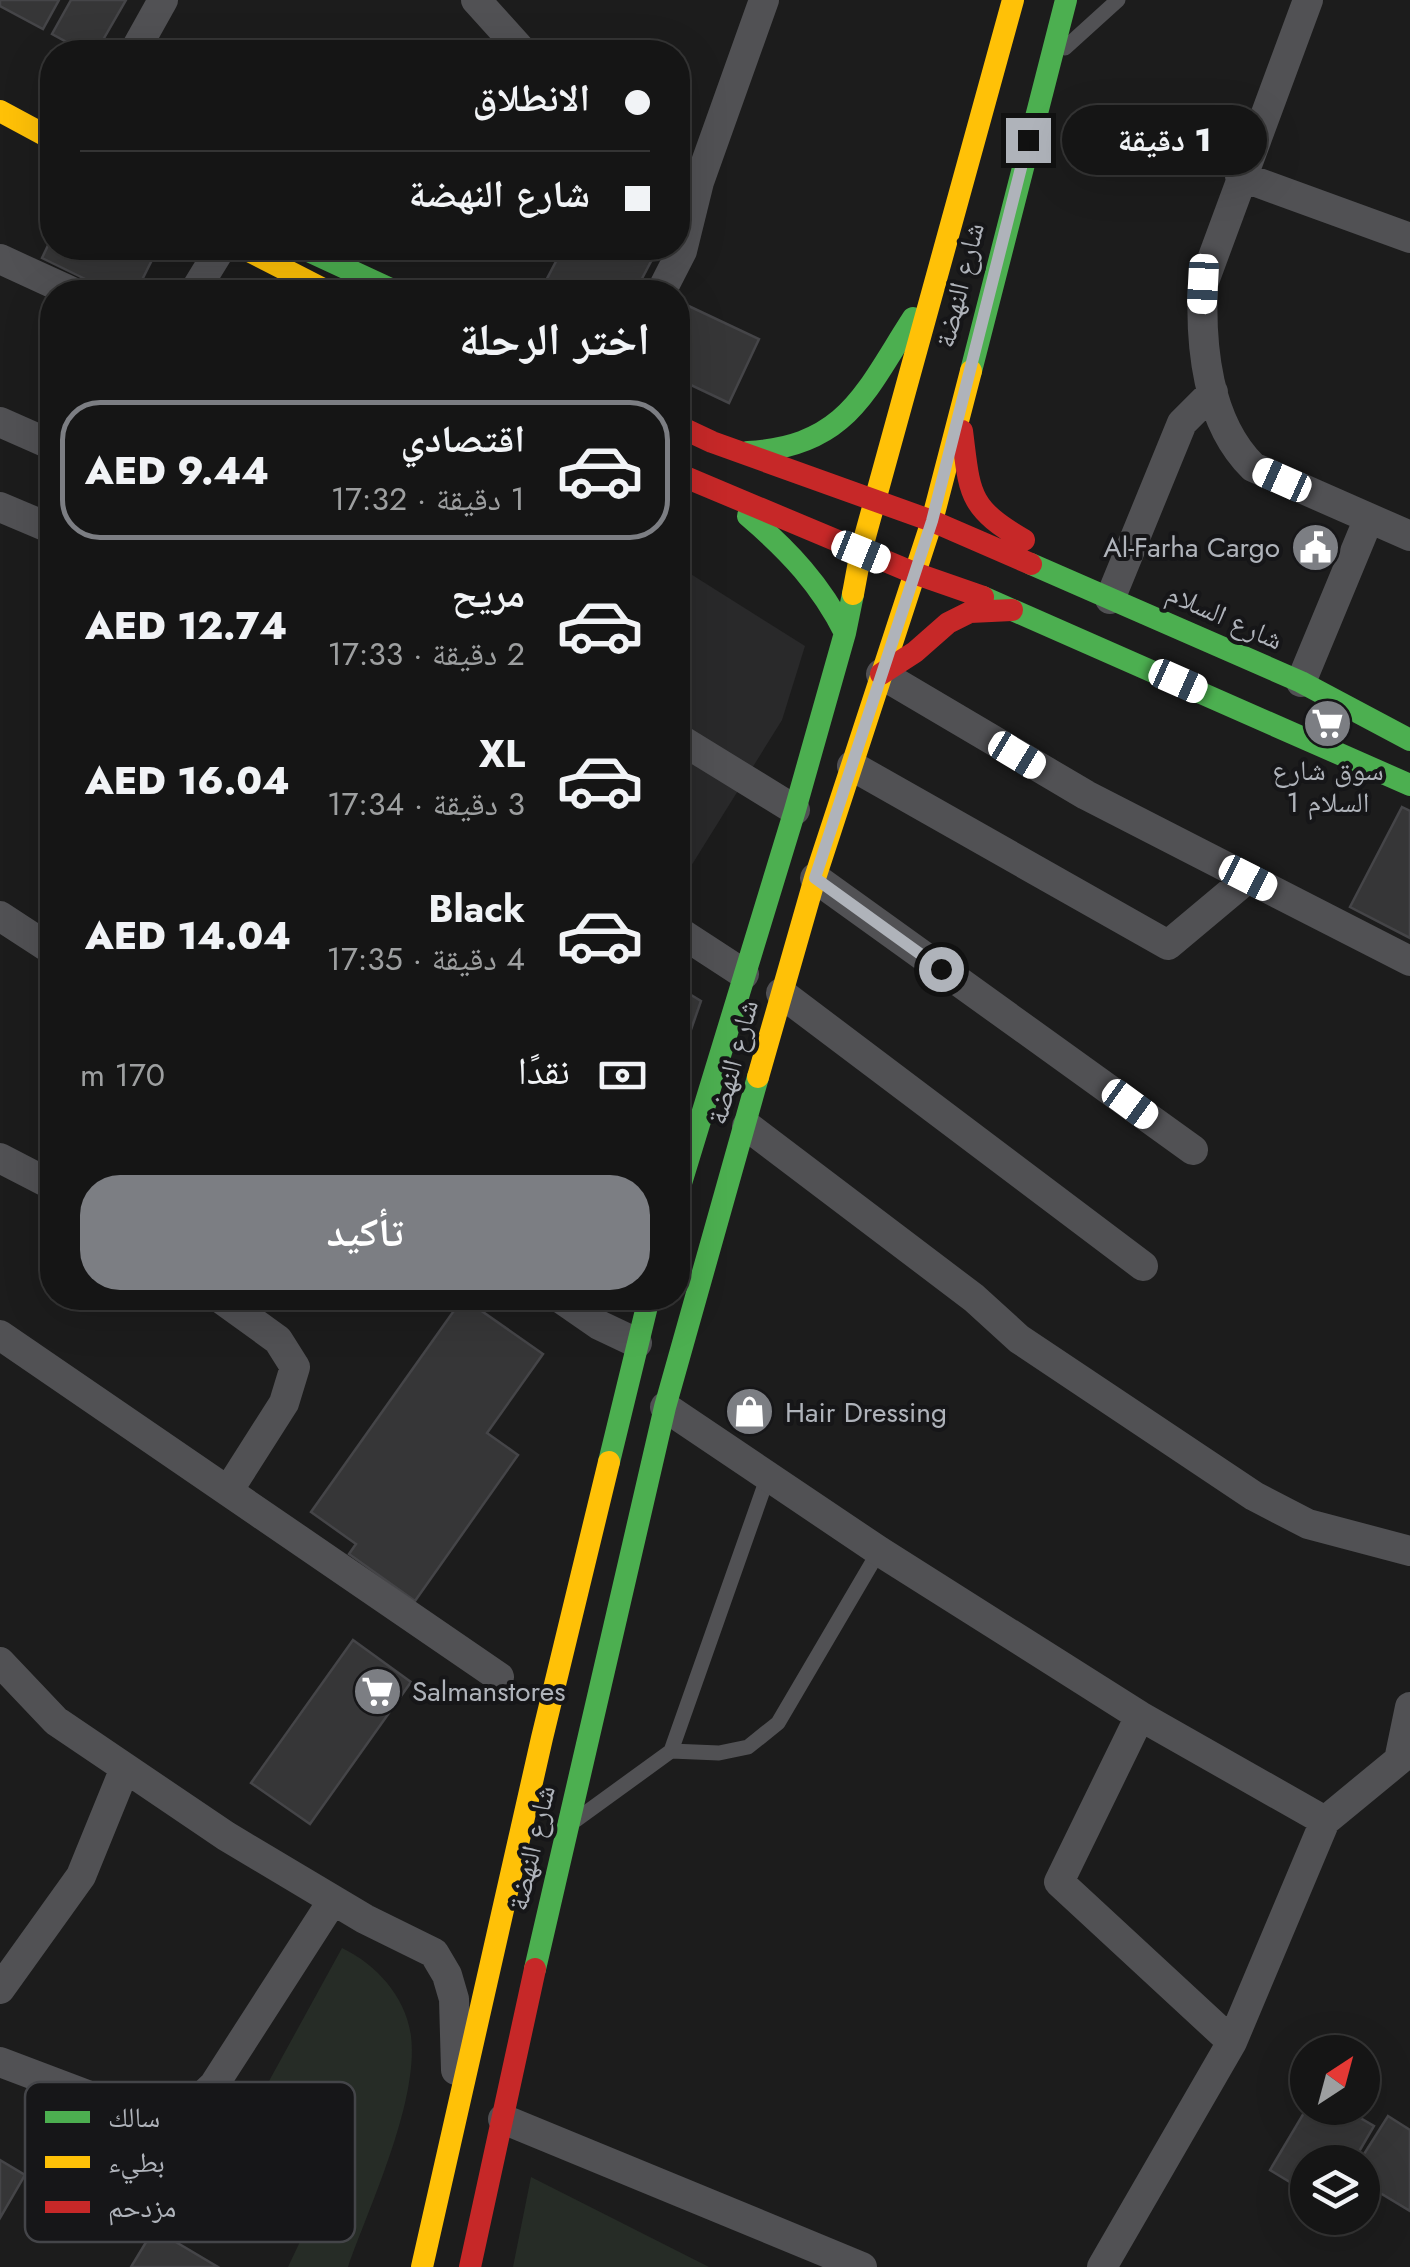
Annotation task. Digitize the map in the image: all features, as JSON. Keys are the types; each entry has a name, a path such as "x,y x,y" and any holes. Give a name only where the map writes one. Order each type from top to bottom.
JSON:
{"main road":[{"name":"شارع النهضة","path":"690,1122 744,974 795,810 930,294 1013,0"},
{"name":"شارع النهضة","path":"470,2267 565,1828 666,1407 815,878 932,521 1066,0"},
{"path":"0,86 40,108"},
{"path":"0,111 40,133"},
{"path":"266,260 305,280"},
{"path":"328,260 370,280"},
{"path":"741,453 792,448 833,426 856,407 930,294"},
{"path":"959,407 971,496 982,514 1105,596"},
{"name":"شارع السلام","path":"690,431 932,521 1300,682 1410,740"},
{"path":"690,479 861,552 1015,610 1410,785"},
{"path":"718,490 810,573 827,595 844,632"},
{"path":"881,674 915,652 948,623 970,612 1015,610"},
{"name":"شارع النهضة","path":"422,2267 542,1738 646,1310"}],"street":[{"path":"141,40 163,0"},
{"path":"476,0 512,40"},
{"path":"690,172 764,0"},
{"path":"1308,0 1203,284 1200,329 1213,392 1234,448 1252,467 1410,536"},
{"path":"1240,176 1410,238"},
{"path":"0,259 46,280"},
{"path":"1105,596 1182,422 1213,392"},
{"path":"0,422 40,440"},
{"path":"0,507 40,525"},
{"path":"1300,682 1368,518"},
{"path":"881,674 1086,795 1410,961"},
{"path":"690,745 795,810"},
{"path":"852,766 1168,945 1248,878"},
{"path":"815,878 1193,1150"},
{"path":"0,916 40,942"},
{"path":"690,939 744,974"},
{"path":"782,993 1143,1266"},
{"path":"747,1126 974,1298 1020,1340 1254,1496 1308,1524 1410,1551"},
{"path":"0,1158 40,1179"},
{"path":"228,1491 284,1403 295,1367 278,1340 237,1310"},
{"path":"577,1310 637,1343"},
{"path":"0,1335 498,1677"},
{"path":"666,1407 879,1551 1140,1716 1325,1822"},
{"path":"0,1662 56,1720 226,1836 333,1900 434,1953 447,1975 454,1999 456,2117"},
{"path":"1116,2263 1232,2042 1325,1822 1405,1762 1410,1706"},
{"path":"1140,1716 1059,1882 1232,2042"},
{"path":"0,1990 81,1876 125,1768"},
{"path":"216,2082 333,1900"},
{"path":"0,2062 52,2082"},
{"path":"503,2120 862,2267"}],"lane":[{"path":"1047,64 1118,0"},
{"path":"565,1828 671,1751 768,1476"},
{"path":"671,1751 719,1753 748,1747 778,1723 879,1551"}],"shaded area":[{"path":"690,574 805,646 782,720 690,868"},
{"path":"342,1948 387,1983 403,2008 411,2036 408,2091 391,2153 348,2267 288,2267 300,2242 355,2242 355,2082 268,2082"},
{"path":"531,2177 709,2267 513,2267"}],"building":[{"path":"0,0 59,0 43,29 0,6"},
{"path":"71,0 126,0 103,40 63,40 52,34"},
{"path":"46,260 152,260 142,280 87,280"},
{"path":"557,260 652,260 641,280 546,280"},
{"path":"690,307 759,339 729,403 690,385"},
{"path":"1402,807 1410,811 1410,938 1350,907"},
{"path":"690,994 701,1001 690,1033"},
{"path":"454,1310 480,1310 543,1354 487,1433 518,1455 415,1601 349,1554 356,1544 311,1512"},
{"path":"353,1640 411,1682 310,1824 251,1783"},
{"path":"1388,2116 1410,2130 1410,2211 1380,2193 1380,2145 1370,2145"},
{"path":"1297,2125 1374,2126 1363,2145 1290,2145 1290,2182 1270,2170"},
{"path":"0,2160 25,2175 0,2218"},
{"path":"146,2242 176,2242 218,2267 131,2267"}],"traffic: fast":[{"path":"971,371 1066,0"},
{"path":"328,260 371,280"},
{"path":"748,452 782,448 809,439 850,411 913,318"},
{"path":"748,516 803,570 845,633"},
{"path":"1031,564 1301,682 1410,740"},
{"path":"690,1154 795,810 853,594"},
{"path":"983,597 1410,785"},
{"path":"535,1969 665,1407 758,1077"},
{"path":"609,1462 646,1310"}],"traffic: slow":[{"path":"853,594 861,551 1013,0"},
{"path":"0,111 40,133"},
{"path":"266,260 306,280"},
{"path":"758,1077 815,878 932,521 971,371"},
{"path":"422,2267 609,1462"}],"traffic: jam":[{"path":"962,431 970,484 981,507 1024,540"},
{"path":"690,432 932,521 1031,564"},
{"path":"690,479 914,573 983,597"},
{"path":"881,674 915,652 948,623 970,612 1012,610"},
{"path":"470,2267 535,1969"}],"place":[{"name":"Al-Farha Cargo","path":"1315,547"},
{"name":"سوق شارع السلام 1","path":"1328,723"},
{"name":"Hair Dressing","path":"750,1412"},
{"name":"Salmanstores","path":"377,1691"}],"route":[{"path":"941,969 815,878 932,521 1028,140"}]}
